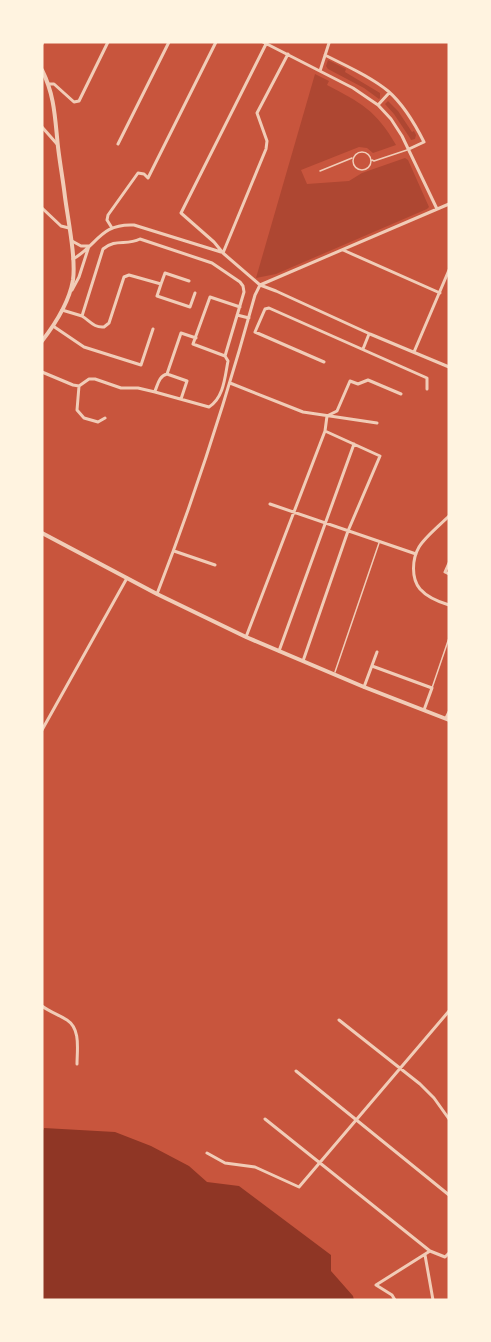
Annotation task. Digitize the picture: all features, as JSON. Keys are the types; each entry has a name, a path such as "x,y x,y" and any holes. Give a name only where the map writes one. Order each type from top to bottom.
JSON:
{"street":[{"path":"49,84 54,84 74,102 79,101 108,42"},
{"path":"118,144 169,42"},
{"path":"112,228 107,220 108,215 138,173 148,178 216,42"},
{"path":"437,209 402,136 378,105 353,88 267,43 181,213 260,285 449,367"},
{"path":"320,71 329,43"},
{"path":"223,253 266,149 267,141 258,113 288,54"},
{"path":"325,55 378,83 389,93 418,129 424,142 409,149"},
{"path":"42,70 49,84 54,105 71,240 73,277 70,294"},
{"path":"378,105 389,93"},
{"path":"42,127 58,146"},
{"path":"157,594 199,482 260,285 449,204"},
{"path":"42,208 61,226 69,228"},
{"path":"73,259 82,254 99,236 112,228 123,225 134,225 223,253"},
{"path":"82,316 103,249 109,244 133,243 140,239 212,262 243,286 244,292 225,356"},
{"path":"71,240 81,246 89,246"},
{"path":"42,341 53,326 79,278 89,246"},
{"path":"343,250 440,293"},
{"path":"414,352 449,270"},
{"path":"189,281 165,273 157,296 190,307 195,292"},
{"path":"62,310 82,316 92,325 104,327 109,323 124,277 129,275 161,284"},
{"path":"42,372 73,385 79,386 89,379 95,379 121,388 138,388 209,407 215,404 220,392 228,361 225,356 194,344 210,297 240,307"},
{"path":"255,332 265,309 269,308 427,378 427,388"},
{"path":"237,315 249,318"},
{"path":"53,326 84,347 141,365 153,329"},
{"path":"246,328 324,362"},
{"path":"167,374 181,333 196,338"},
{"path":"363,349 370,333"},
{"path":"155,392 159,379 167,374 187,381 181,399"},
{"path":"327,416 338,411 350,381 358,384 368,380 401,394"},
{"path":"230,383 303,412 377,423"},
{"path":"79,386 77,410 84,418 98,422 105,418"},
{"path":"220,392 227,394"},
{"path":"246,637 325,431 327,416"},
{"path":"303,661 348,531 380,456 325,431"},
{"path":"279,651 354,444"},
{"path":"270,504 416,554"},
{"path":"449,516 418,548 413,575 420,589 434,600 449,605"},
{"path":"42,533 157,594 246,637 364,687 448,719 449,712"},
{"path":"174,550 215,565"},
{"path":"449,563 445,572 449,574"},
{"path":"42,730 127,578"},
{"path":"364,687 377,652"},
{"path":"372,666 432,688 424,710"},
{"path":"42,1006 70,1022 75,1028 77,1064"},
{"path":"207,1152 225,1163 255,1167 299,1187 449,1011"},
{"path":"339,1020 434,1098 449,1119"},
{"path":"296,1071 449,1195"},
{"path":"265,1119 430,1251 446,1257 449,1253"},
{"path":"395,1300 392,1295 376,1285 430,1251"},
{"path":"425,1254 434,1300"}],"lane":[{"path":"371,160 409,149"},
{"path":"320,171 354,158 357,153 364,152 371,160 368,167 361,169 355,165 354,158"},
{"path":"334,674 379,542"},
{"path":"432,688 449,638"}],"shaded area":[{"path":"328,60 346,69 345,72 380,93 380,98 328,69 326,66"},
{"path":"315,74 329,81 327,85 374,115 396,145 373,153 367,148 359,147 301,170 307,184 349,181 362,173 405,158 408,160 429,207 276,274 256,278"},
{"path":"388,101 412,132 414,131 415,139 411,140 385,104"},
{"path":"44,1128 115,1132 151,1146 189,1166 207,1182 239,1186 331,1255 331,1271 354,1300 42,1300 42,1133"}]}
